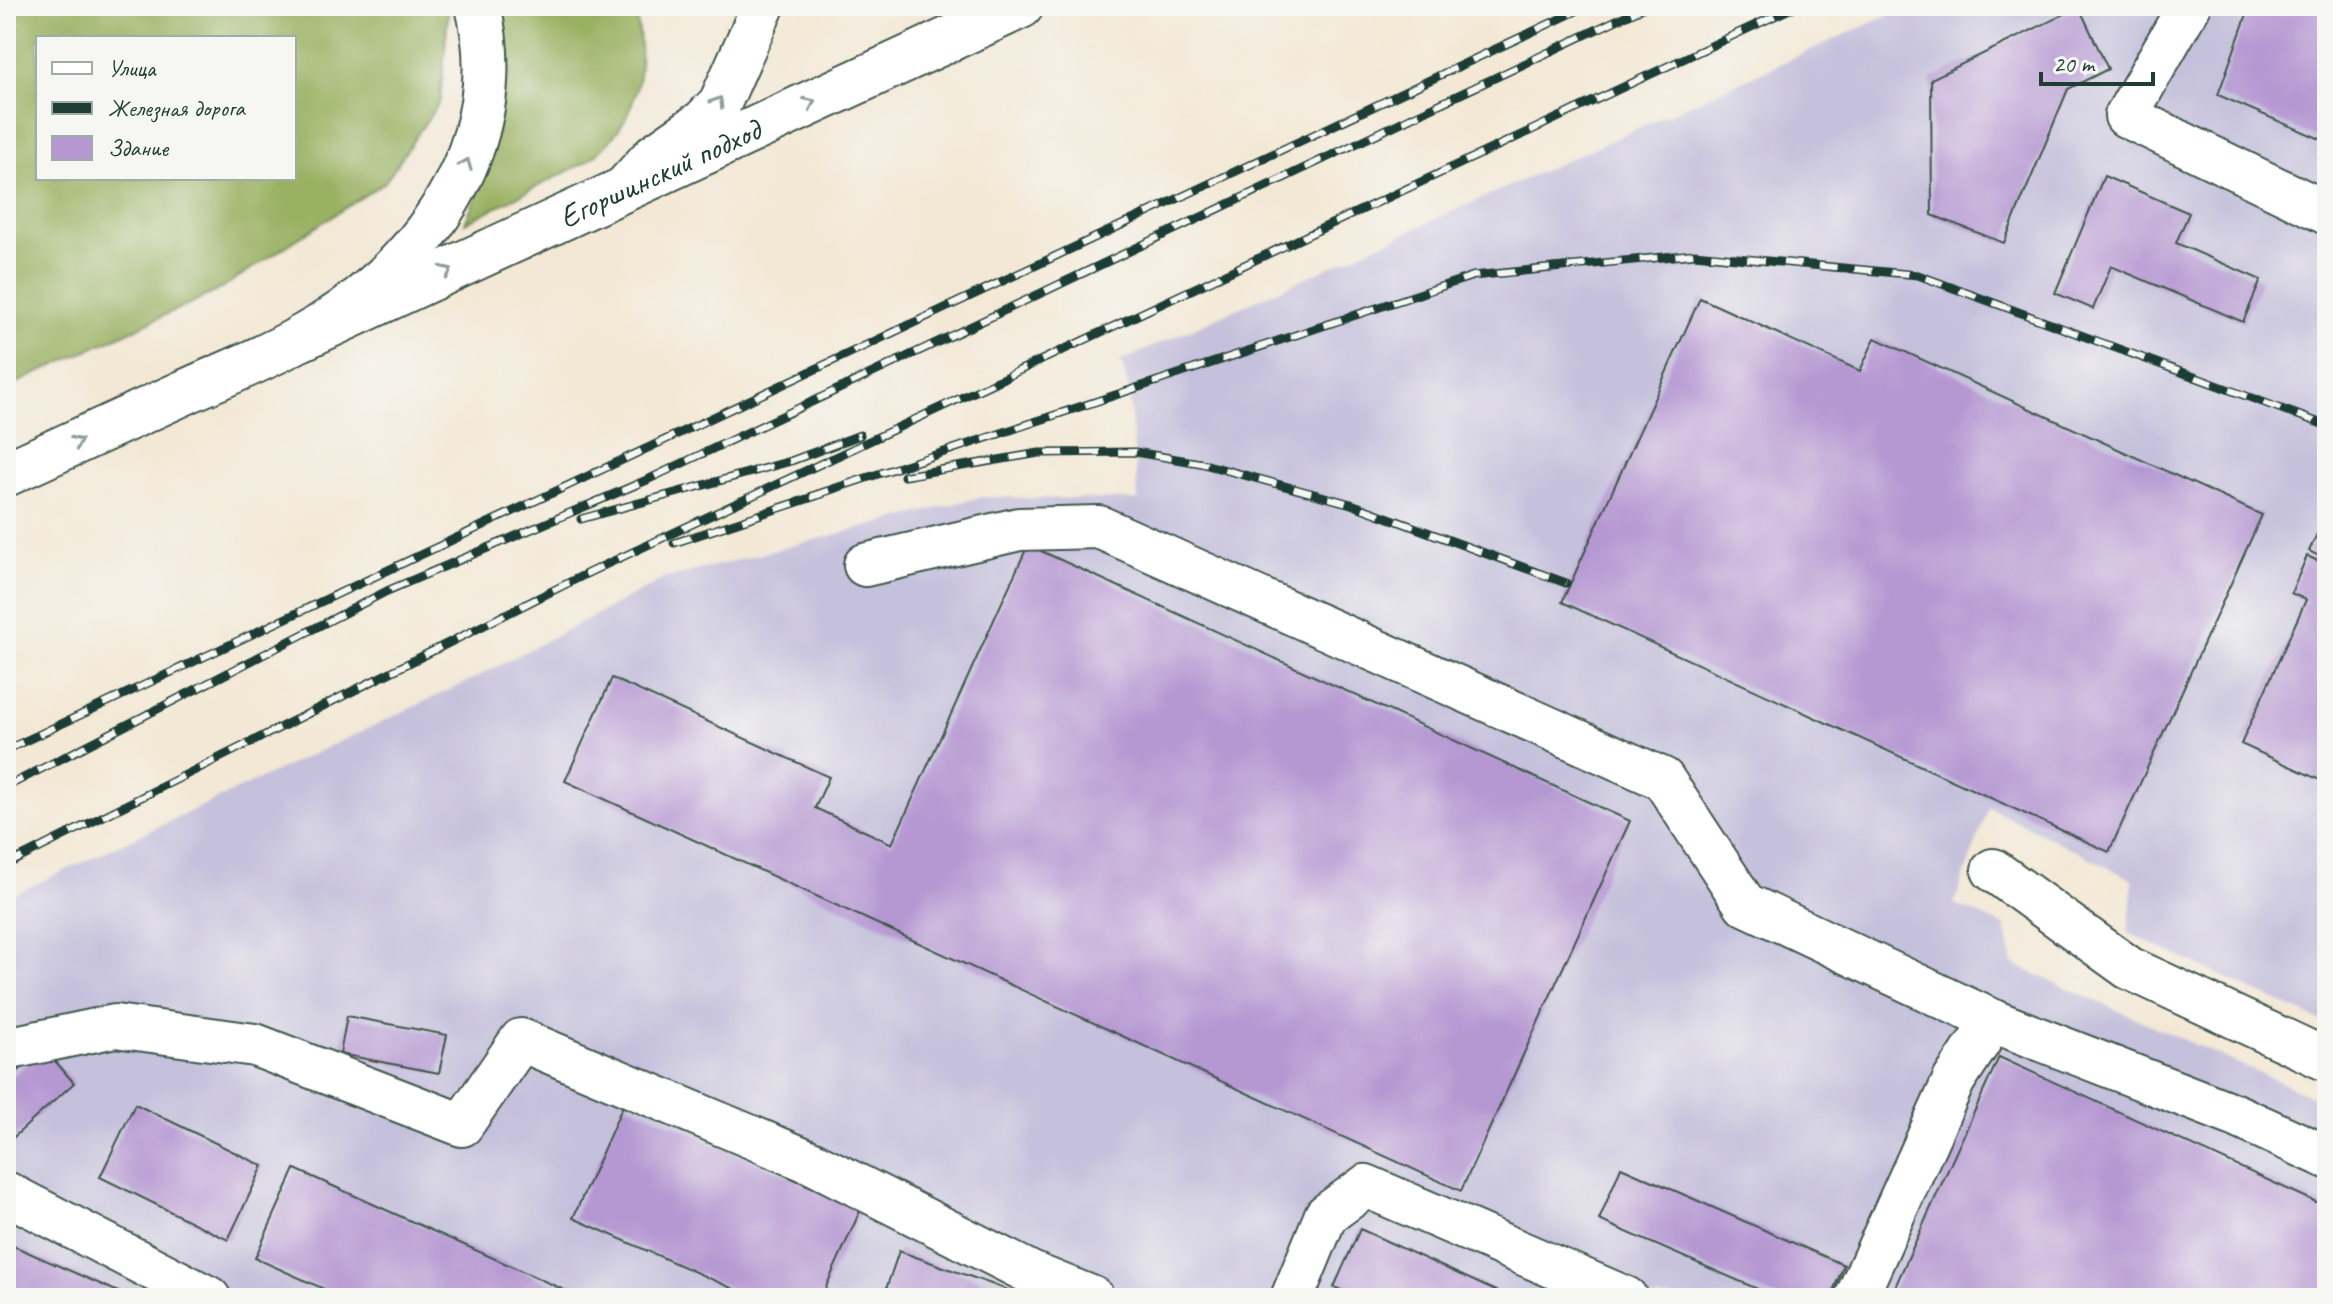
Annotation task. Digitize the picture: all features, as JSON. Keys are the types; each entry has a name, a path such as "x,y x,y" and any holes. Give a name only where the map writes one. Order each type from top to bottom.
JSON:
{"main road":[{"path":"6,474 300,339 376,286 406,258 448,202 467,165 480,122 486,74 484,31 478,6"},
{"name":"Егоршинский подход","path":"300,339 1021,6"}],"lane":[{"path":"620,191 668,143 712,113 763,6"},
{"path":"2189,6 2126,116 2327,213"},
{"path":"865,565 1019,529 1099,527 1663,779 1745,904 1993,1021 2237,1116 2327,1157"},
{"path":"1993,870 2129,968 2327,1060"},
{"path":"1856,1298 1954,1080 1993,1021"},
{"path":"6,1049 115,1026 255,1045 462,1125 521,1040 813,1163 1031,1273 1093,1298"},
{"path":"1292,1298 1326,1215 1366,1186 1626,1298"},
{"path":"6,1193 209,1298"}],"shaded area":[{"path":"1908,6 2327,6 2327,1024 2128,933 2133,880 1989,807 1954,904 2005,926 2013,964 2327,1103 2327,1298 6,1298 6,898 475,678 664,579 981,497 1138,500 1129,391 1121,361"}],"green space":[{"path":"6,6 449,6 440,101 385,182 217,291 6,388"},
{"path":"496,6 634,6 640,50 636,92 619,129 588,161 465,223 487,166 500,118 503,67"}],"building":[{"path":"2250,6 2327,6 2327,142 2218,95"},
{"path":"2079,7 2108,69 2068,89 2004,243 1932,215 1931,79"},
{"path":"2104,176 2189,213 2176,243 2261,280 2243,322 2111,266 2093,309 2055,293"},
{"path":"1700,298 1860,371 1875,338 2262,515 2109,852 1562,602"},
{"path":"2327,513 2327,560 2309,551"},
{"path":"1028,545 1630,821 1461,1191 565,781 612,678 829,777 815,808 892,844"},
{"path":"2307,556 2327,565 2327,771 2322,781 2241,744 2306,600 2291,593"},
{"path":"347,1016 447,1035 439,1073 340,1054"},
{"path":"44,1048 74,1083 6,1144 6,1082"},
{"path":"1999,1057 2327,1207 2327,1298 1890,1298"},
{"path":"624,1103 861,1209 821,1298 754,1298 573,1218"},
{"path":"135,1104 263,1166 228,1240 100,1177"},
{"path":"1621,1167 1844,1265 1830,1298 1778,1298 1599,1220"},
{"path":"295,1169 582,1298 344,1298 255,1258"},
{"path":"1360,1229 1511,1298 1359,1298 1334,1287"},
{"path":"9,1244 132,1298 6,1298"},
{"path":"899,1251 1030,1298 883,1298"}],"railway":[{"path":"6,750 1587,6"},
{"path":"6,787 387,591 647,480 1646,6"},
{"path":"6,865 590,572 1796,6"},
{"path":"812,496 1473,276 1694,254 1918,275 2325,425"},
{"path":"581,519 791,461 860,435"},
{"path":"904,476 1039,453 1135,452 1200,463 1351,504 1566,583"},
{"path":"674,543 822,494"}]}
